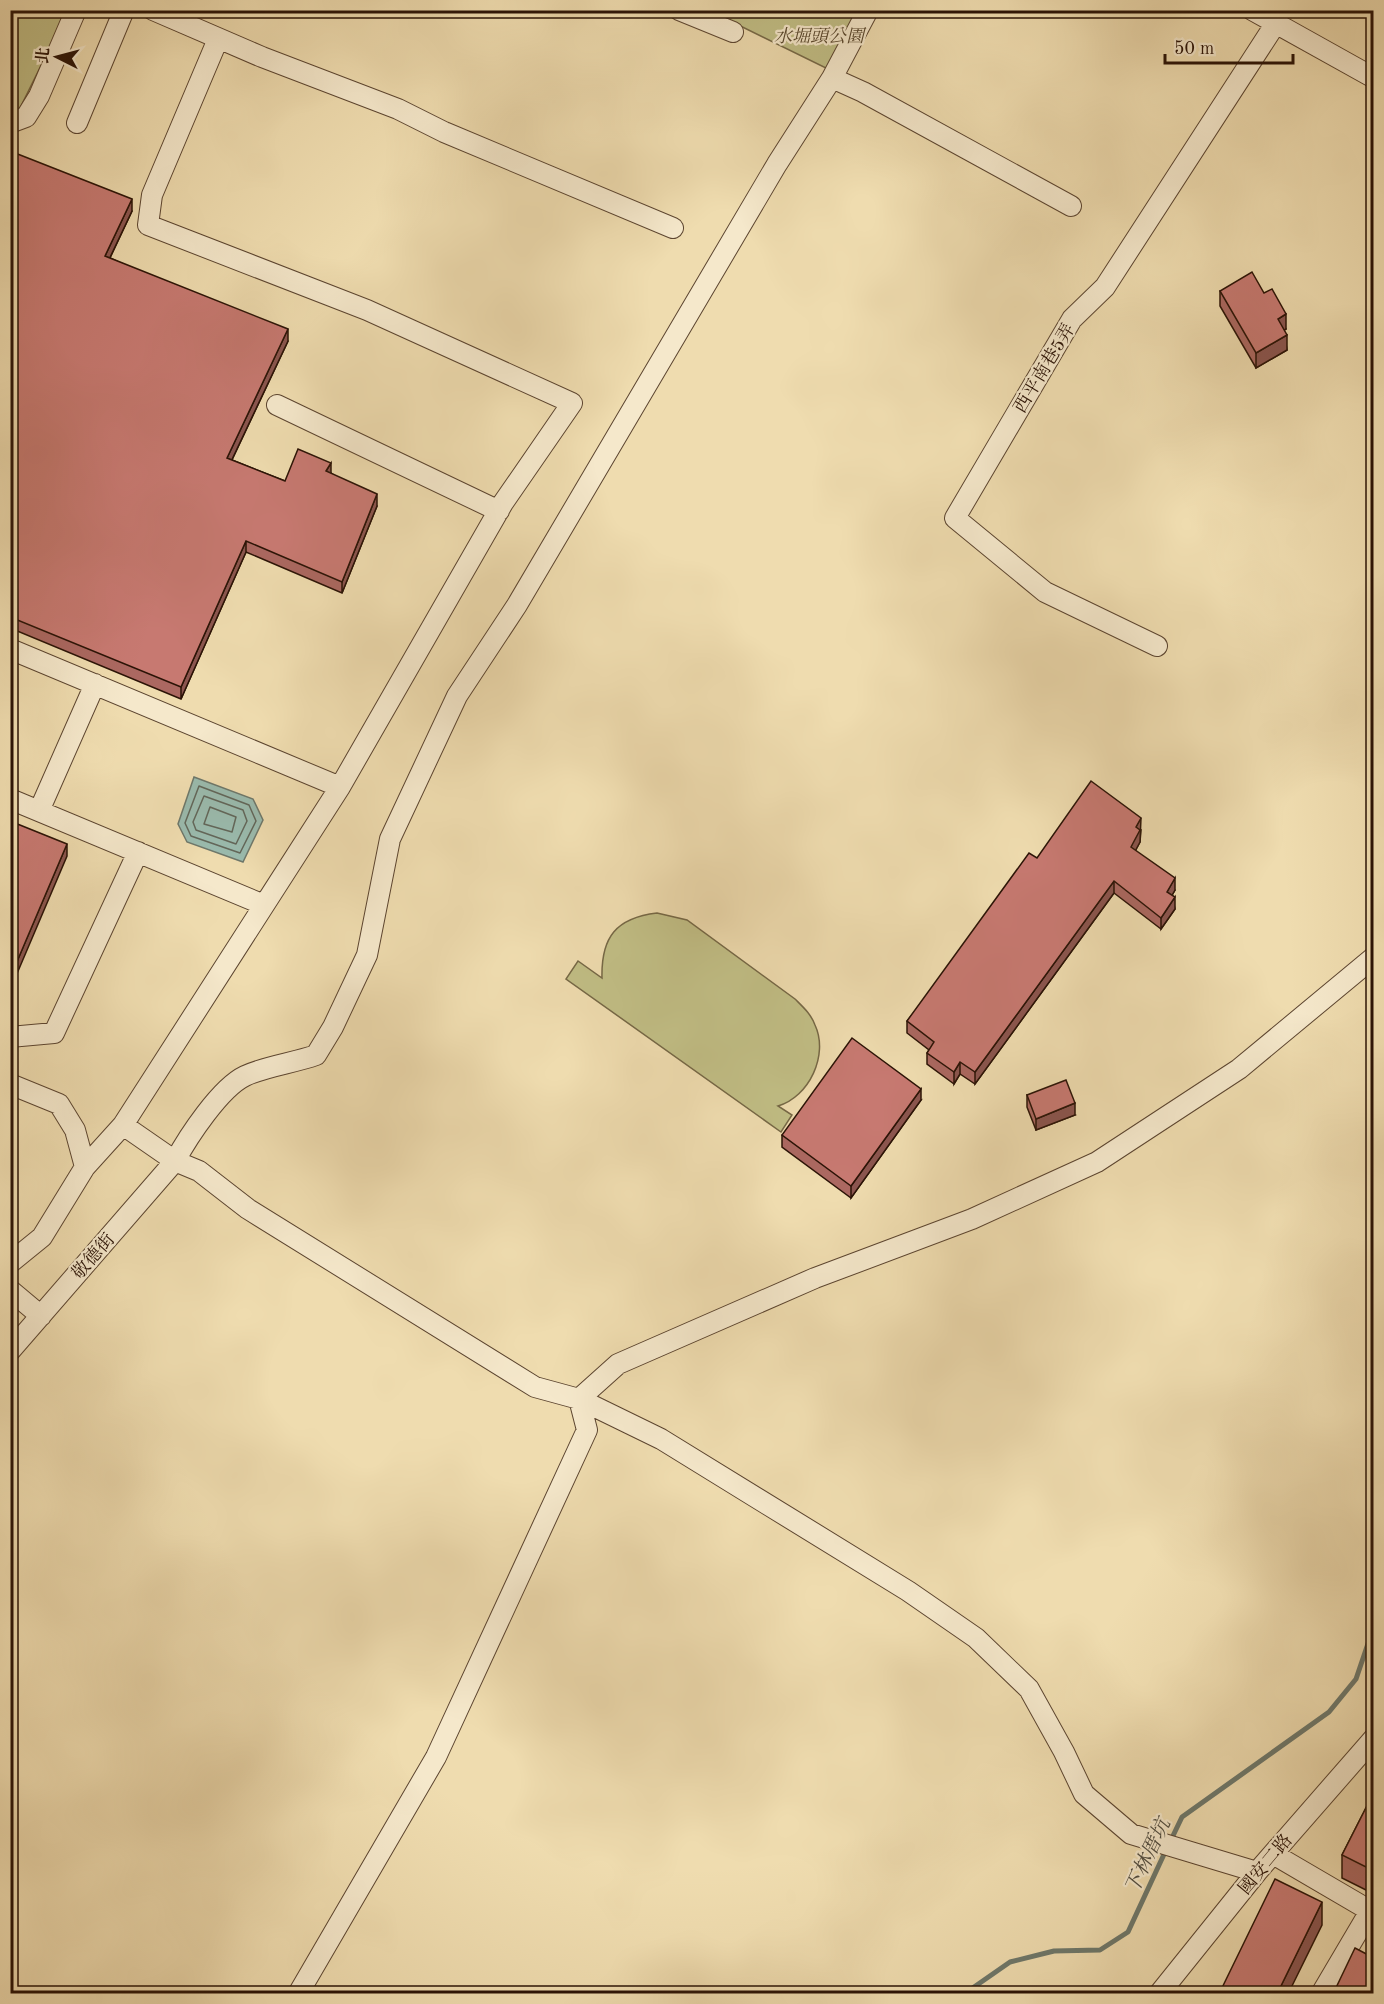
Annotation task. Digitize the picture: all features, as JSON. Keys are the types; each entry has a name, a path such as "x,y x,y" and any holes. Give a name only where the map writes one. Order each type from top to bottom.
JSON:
{"street":[{"path":"10,123 26,117 39,96 76,10"},
{"path":"76,123 124,10"},
{"path":"153,10 218,39 398,109 444,132 673,228"},
{"path":"679,10 733,32"},
{"name":"敬德街","path":"10,1351 175,1161 190,1133 229,1089 244,1076 316,1055 333,1027 367,955 383,884 390,839 457,696 517,605 777,164 832,78 868,10"},
{"path":"1252,10 1374,78"},
{"name":"西平南巷5弄","path":"1157,646 1045,592 955,518 1072,319 1105,287 1276,23"},
{"path":"10,1263 42,1237 85,1167 123,1125 187,1029 340,787 498,511 572,403 368,310 148,225 152,195 218,39"},
{"path":"832,78 863,92 1071,206"},
{"path":"277,405 498,511"},
{"path":"10,649 340,787"},
{"path":"39,811 95,684"},
{"path":"10,799 264,905"},
{"path":"10,1037 54,1033 138,852"},
{"path":"579,1399 618,1364 814,1278 972,1219 1096,1162 1239,1069 1374,957"},
{"path":"10,1084 59,1104 75,1130 85,1167"},
{"path":"123,1125 175,1161 198,1171 248,1209 535,1387 579,1399 661,1439 908,1591 976,1638 1029,1689 1084,1794 1131,1834 1257,1872"},
{"path":"10,1290 41,1316"},
{"path":"298,1994 436,1757 587,1430 579,1399"},
{"name":"國安二路","path":"1159,1994 1257,1872 1374,1738"},
{"path":"1273,1854 1372,1912 1321,1994"}],"green space":[{"path":"10,11 68,11 18,112 11,109"},
{"name":"水堀頭公園","path":"710,11 862,11 832,71"},
{"path":"657,913 687,920 795,999 811,1017 819,1037 818,1061 807,1084 799,1094 778,1106 792,1115 781,1132 566,979 578,961 602,978 604,951 614,932 631,920"}],"water":[{"path":"194,777 253,799 263,820 243,862 187,842 178,824"}],"building":[{"path":"10,151 132,199 105,256 288,329 227,458 285,481 298,449 331,463 326,471 377,494 342,582 246,541 181,687 10,617"},
{"path":"1252,272 1264,293 1272,289 1286,314 1278,319 1287,335 1256,353 1220,291"},
{"path":"1091,781 1141,818 1136,827 1140,830 1131,847 1175,878 1167,892 1175,897 1161,918 1114,881 975,1072 960,1062 954,1072 927,1053 934,1042 907,1021 1029,853 1037,858"},
{"path":"10,821 67,844 10,978"},
{"path":"852,1038 921,1089 851,1186 782,1135"},
{"path":"1066,1080 1075,1103 1036,1119 1027,1095"},
{"path":"1374,1792 1374,1871 1342,1855"},
{"path":"1275,1879 1322,1902 1277,1994 1219,1994"},
{"path":"1355,1948 1374,1958 1374,1994 1333,1994"}],"waterway":[{"name":"下林厝坑","path":"1170,1842 1182,1817 1329,1712 1356,1679 1374,1626"},
{"name":"下林厝坑","path":"964,1994 1010,1962 1054,1951 1100,1950 1128,1932 1166,1850"}]}
